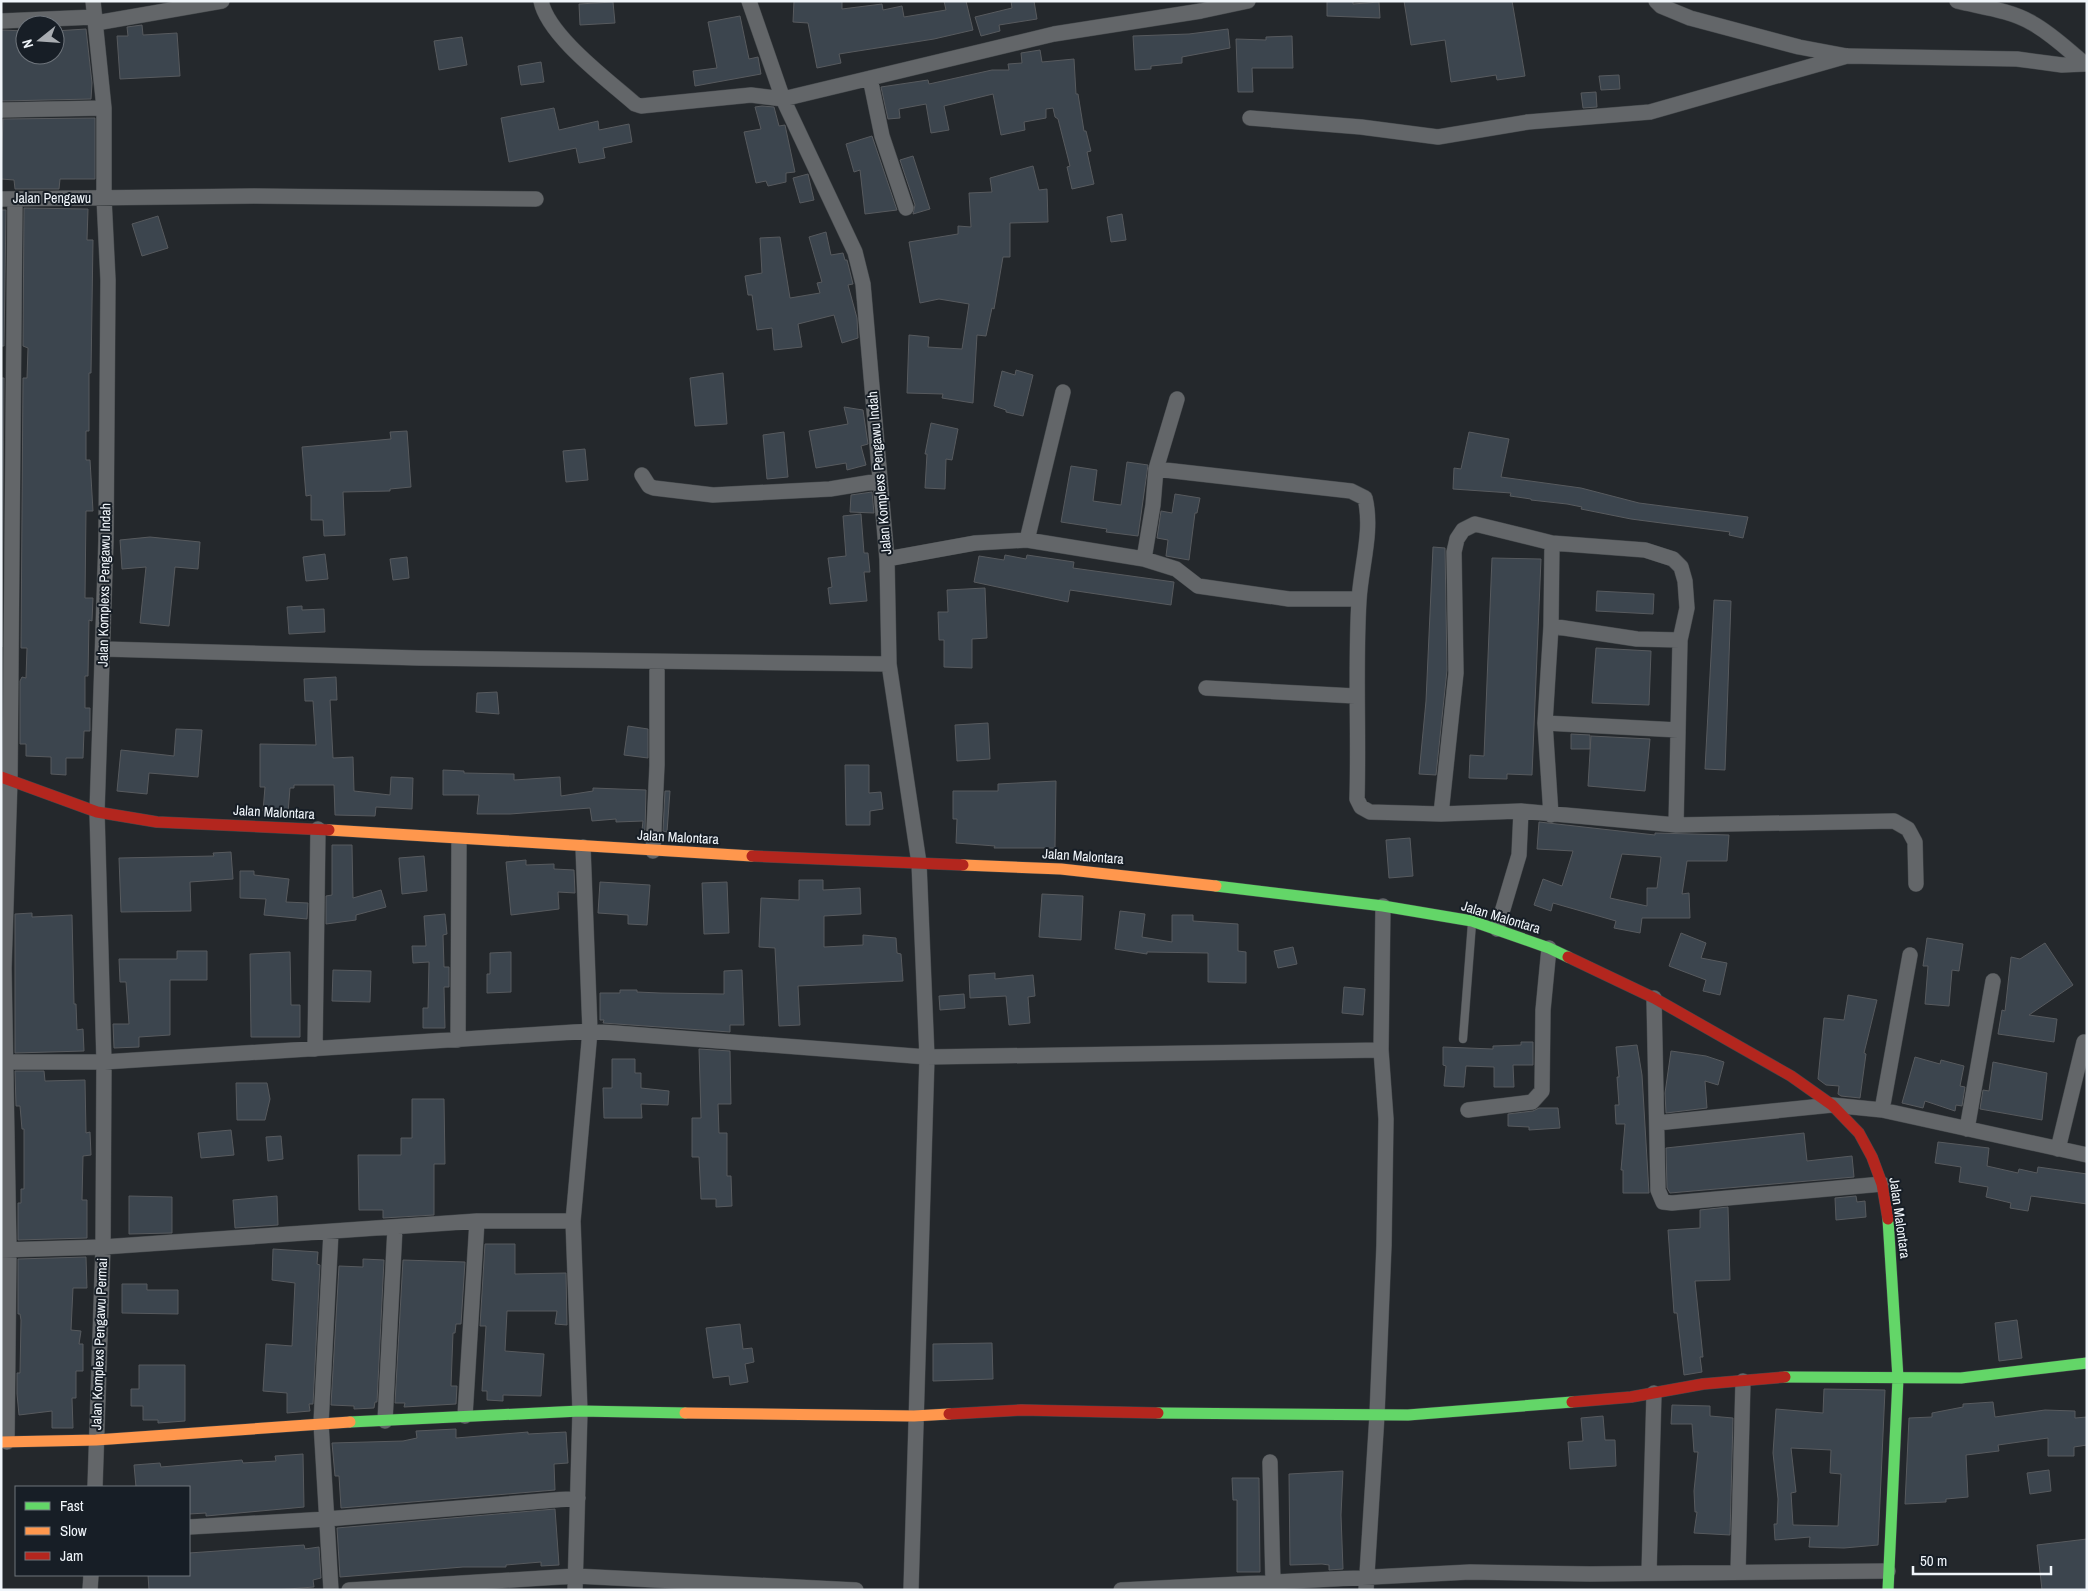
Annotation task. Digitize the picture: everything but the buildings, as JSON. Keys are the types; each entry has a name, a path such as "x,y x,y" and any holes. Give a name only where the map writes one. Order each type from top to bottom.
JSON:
{"street":[{"name":"Jalan Komplexs Pengawu Indah","path":"92,1 96,20 104,108 104,198 108,280 104,649 97,812 104,1062"},
{"path":"1,21 96,20 170,6 222,1"},
{"path":"541,1 547,18 560,36 635,104 653,105 751,95 783,99 1054,34 1201,12 1240,5 1248,1"},
{"name":"Jalan Komplexs Pengawu Indah","path":"749,1 783,99 818,170 855,252 860,269 887,558 889,664 919,863 927,1057 914,1416 911,1590"},
{"path":"1656,1 1661,6 1690,18 1799,47 1847,56 2008,58 2062,65 2085,64 2052,36 2031,22 2013,15 1957,1"},
{"path":"1250,118 1361,127 1438,137 1528,122 1650,112 1847,56"},
{"path":"870,78 882,136 906,208"},
{"path":"1,110 104,108"},
{"name":"Jalan Pengawu","path":"8,199 254,196 536,198"},
{"path":"8,199 4,1062 104,1062 590,1031 927,1057 1381,1050"},
{"path":"1027,540 1063,392"},
{"path":"1144,559 1153,505 1156,469 1176,399"},
{"path":"1156,469 1351,491 1365,498 1369,515 1359,599 1355,696 1357,799 1361,807 1370,812 1442,814 1521,811 1676,825 1894,821 1908,829 1915,842 1916,884"},
{"path":"642,475 649,486 654,488 713,495 830,489 879,482"},
{"path":"1442,814 1456,673 1454,560 1457,539 1463,530 1475,524 1552,543 1645,550 1673,559 1681,568 1686,590 1687,608 1680,640 1676,825"},
{"path":"887,558 975,543 1027,540 1144,559 1176,569 1198,586 1289,599 1359,599"},
{"path":"1551,815 1545,723 1551,626 1552,543"},
{"path":"1551,626 1637,639 1680,640"},
{"path":"104,649 157,652 657,662 889,664"},
{"path":"653,851 657,765 657,662"},
{"path":"1206,688 1355,696"},
{"path":"1545,723 1678,730"},
{"name":"Jalan Malontara","path":"6,778 97,812 157,822 318,829 459,840 653,851 1061,869 1129,874 1383,906 1472,921 1549,948 1654,998 1792,1076 1832,1105 1859,1133 1872,1157 1882,1184 1889,1228 1898,1378 1888,1590"},
{"path":"1498,929 1519,855 1521,811"},
{"path":"315,1049 318,829"},
{"path":"458,1040 459,840"},
{"path":"575,1583 580,1411 573,1221 590,1031 583,847"},
{"path":"1367,1584 1377,1415 1384,1245 1386,1118 1381,1050 1383,906"},
{"path":"1468,1110 1532,1102 1542,1091 1544,1010 1549,948"},
{"path":"1882,1110 1910,955"},
{"path":"1967,1129 1993,980"},
{"path":"1654,998 1658,1190 1663,1202 1672,1203 1882,1184"},
{"path":"2058,1148 2084,1042"},
{"name":"Jalan Komplexs Pengawu Permai","path":"4,1062 4,1442 96,1440"},
{"name":"Jalan Komplexs Pengawu Permai","path":"95,1486 103,1247 104,1062"},
{"path":"1658,1123 1832,1105 1882,1110 2087,1155"},
{"path":"103,1247 477,1221 573,1221"},
{"path":"465,1416 477,1221"},
{"path":"385,1421 394,1228"},
{"path":"331,1232 322,1423 331,1590"},
{"name":"Jalan Komplexs Pengawu Permai","path":"5,1249 103,1247"},
{"path":"96,1440 322,1423 580,1411 914,1416 1020,1410 1134,1414 1377,1415 1599,1400 1703,1384 1802,1376 1961,1378 2087,1363"},
{"path":"1738,1572 1743,1381"},
{"path":"1649,1573 1654,1392"},
{"path":"1270,1462 1273,1583"},
{"path":"190,1528 327,1519 578,1498"},
{"path":"1121,1590 1273,1583 1367,1584 1404,1574 1470,1572 1888,1571"},
{"path":"90,1590 91,1576"},
{"path":"349,1590 575,1583 856,1590"}],"lane":[{"path":"1463,1039 1472,921"}],"traffic: fast":[{"path":"1216,886 1383,906 1472,921 1549,948 1568,957"},
{"path":"1888,1219 1898,1378 1888,1590"},
{"path":"1785,1377 1961,1378 2087,1363"},
{"path":"1158,1413 1408,1415 1572,1402"},
{"path":"350,1422 580,1411 685,1413"}],"traffic: slow":[{"path":"329,830 752,856"},
{"path":"963,865 1061,869 1216,886"},
{"path":"685,1413 914,1416 949,1414"},
{"path":"1,1442 96,1440 350,1422"}],"traffic: jam":[{"path":"1,777 97,812 157,822 329,830"},
{"path":"752,856 963,865"},
{"path":"1568,957 1654,998 1791,1076 1832,1105 1859,1133 1872,1157 1882,1184 1888,1219"},
{"path":"1572,1402 1631,1397 1703,1384 1785,1377"},
{"path":"949,1414 1021,1410 1158,1413"}]}
